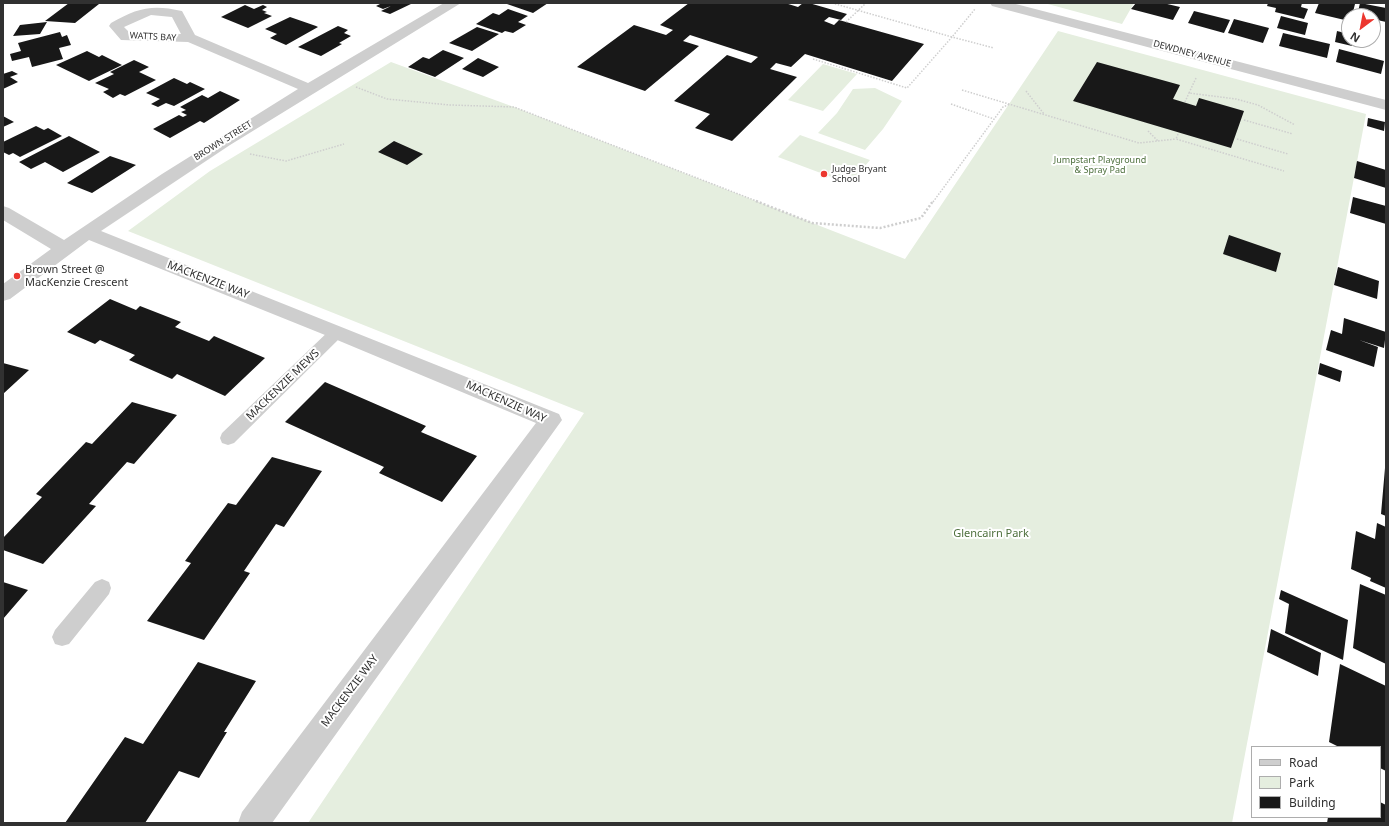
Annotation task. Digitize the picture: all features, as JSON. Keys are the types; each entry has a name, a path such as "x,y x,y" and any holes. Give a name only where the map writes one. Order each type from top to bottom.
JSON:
{"street":[{"name":"BROWN STREET","path":"3,294 193,160 308,88 454,3"},
{"name":"DEWDNEY AVENUE","path":"997,3 1386,105"},
{"name":"WATTS BAY","path":"190,38 308,88"},
{"path":"3,212 65,249"},
{"name":"MACKENZIE WAY","path":"88,233 337,332 551,420 253,823"}],"lane":[{"name":"MACKENZIE MEWS","path":"228,438 337,332"},
{"path":"62,637 102,588"}],"path":[{"path":"832,3 994,48"},
{"path":"846,22 866,3"},
{"path":"813,59 907,88 975,9"},
{"path":"1184,102 1205,58"},
{"path":"328,77 387,99 450,105 514,106 812,223 880,228 921,218 994,119 1004,107 1010,104"},
{"path":"962,90 1139,143 1176,139 1284,171"},
{"path":"1026,91 1044,115"},
{"path":"1189,92 1236,99 1258,105 1295,125"},
{"path":"952,104 994,119"},
{"path":"1244,120 1293,134"},
{"path":"1148,131 1159,141"},
{"path":"1176,139 1178,134"},
{"path":"1237,139 1288,154"},
{"path":"223,141 255,156 286,161 344,144"}],"green space":[{"path":"1044,3 1134,3 1122,24"},
{"name":"Glencairn Park","path":"1058,31 1366,114 1232,823 308,823 584,413 128,231 210,171 391,62 514,107 905,259"},
{"path":"823,64 857,74 823,111 788,100"},
{"path":"875,88 902,101 883,129 865,150 818,133 837,113 853,89"},
{"path":"800,135 870,160 850,184 778,157"}],"building":[{"path":"69,3 99,4 75,23 45,21"},
{"path":"382,3 413,3 390,14 381,11 391,6 383,9 376,6"},
{"path":"548,3 533,13 507,4"},
{"path":"689,3 785,3 798,7 803,3 809,3 847,14 841,20 829,17 824,21 834,25 839,20 924,44 892,81 805,54 791,67 776,63 770,69 797,77 732,141 695,128 710,114 674,101 727,55 751,63 758,57 690,35 683,41 699,46 645,91 577,67 634,25 666,35 673,30 660,25"},
{"path":"1136,3 1163,3 1180,7 1173,20 1131,9"},
{"path":"1268,3 1302,3 1301,7 1308,9 1304,19 1275,12 1276,8 1267,6"},
{"path":"1319,3 1355,4 1354,8 1341,8 1341,19 1315,13"},
{"path":"1360,3 1386,8 1386,22 1381,21 1381,8 1359,8"},
{"path":"245,5 254,9 263,5 267,7 262,10 267,12 264,13 272,16 248,28 221,17"},
{"path":"508,9 528,16 518,22 526,25 513,33 505,31 502,33 476,24 493,13 499,15"},
{"path":"1194,11 1230,20 1224,33 1188,23"},
{"path":"1281,16 1308,23 1305,35 1277,28"},
{"path":"290,17 318,27 286,45 270,38 277,34 265,29"},
{"path":"1234,19 1269,28 1263,43 1228,33"},
{"path":"47,22 40,34 13,36 20,25"},
{"path":"338,26 348,30 344,33 351,36 339,43 342,44 321,56 298,47"},
{"path":"477,27 499,34 472,51 449,43"},
{"path":"1337,31 1341,32 1341,43 1335,42"},
{"path":"60,32 62,37 67,35 71,45 59,48 63,59 32,67 29,57 12,61 10,54 21,51 18,43"},
{"path":"1283,33 1330,44 1327,58 1279,46"},
{"path":"1339,49 1384,61 1381,74 1336,62"},
{"path":"443,50 464,58 435,77 408,67 423,57 429,59"},
{"path":"87,51 99,57 102,55 122,65 89,81 56,65"},
{"path":"478,58 499,67 483,77 462,69"},
{"path":"134,60 149,67 139,72 156,80 125,96 120,94 113,98 103,92 109,89 95,83 114,74 110,72"},
{"path":"1097,62 1180,85 1173,99 1196,106 1199,98 1244,111 1231,148 1073,101"},
{"path":"12,71 18,74 10,77 18,82 3,89 3,74"},
{"path":"174,78 187,84 190,82 205,89 174,106 166,103 158,107 151,104 160,99 146,93"},
{"path":"220,91 240,100 204,123 200,121 170,138 153,129 179,115 183,117 187,115 181,112 186,110 180,107 202,95 208,98"},
{"path":"3,116 14,122 3,127"},
{"path":"1368,118 1385,122 1384,131 1367,126"},
{"path":"36,126 44,130 48,128 62,136 20,157 13,153 9,155 3,152 3,142"},
{"path":"69,136 100,152 63,172 45,162 31,169 19,162"},
{"path":"394,141 423,154 407,165 378,152"},
{"path":"110,156 136,165 92,193 67,183"},
{"path":"1357,161 1386,170 1386,188 1354,178"},
{"path":"1353,197 1386,206 1386,224 1350,213"},
{"path":"1229,235 1281,253 1276,272 1223,254"},
{"path":"1338,267 1379,281 1377,299 1334,285"},
{"path":"110,299 136,310 140,306 181,322 175,327 209,341 214,336 265,358 225,396 177,374 172,379 129,360 135,355 100,340 95,344 67,332"},
{"path":"1344,318 1386,332 1384,348 1359,340 1378,347 1374,367 1326,350 1331,330 1342,334"},
{"path":"3,363 29,370 3,394"},
{"path":"1320,363 1342,371 1340,382 1318,374"},
{"path":"325,382 426,426 421,432 477,456 442,502 379,473 384,467 285,422"},
{"path":"132,402 177,415 134,464 127,462 89,504 96,506 43,564 3,550 3,538 42,497 36,494 86,442 92,444"},
{"path":"272,457 322,471 284,527 276,524 244,571 250,573 204,640 147,621 191,563 185,561 228,503 236,505"},
{"path":"1386,468 1386,516 1381,514"},
{"path":"1377,523 1386,527 1386,588 1370,581 1371,578 1351,569 1356,531 1375,539"},
{"path":"3,582 28,590 3,619"},
{"path":"1360,584 1386,595 1386,664 1353,648"},
{"path":"1281,590 1348,620 1343,660 1285,633 1289,604 1279,599"},
{"path":"1271,629 1321,653 1318,676 1267,652"},
{"path":"198,662 256,681 224,732 227,732 199,778 179,771 145,823 65,823 125,737 143,744"},
{"path":"1340,664 1386,686 1386,771 1381,768 1381,746 1337,746 1329,742"},
{"path":"1381,802 1386,805 1386,823 1327,823 1328,818 1381,818"}],"place":[{"name":"Judge Bryant School","path":"824,174"},
{"name":"Brown Street @ MacKenzie Crescent","path":"17,276"}],"park label":[{"name":"Jumpstart Playground & Spray Pad","path":"1100,166"}]}
